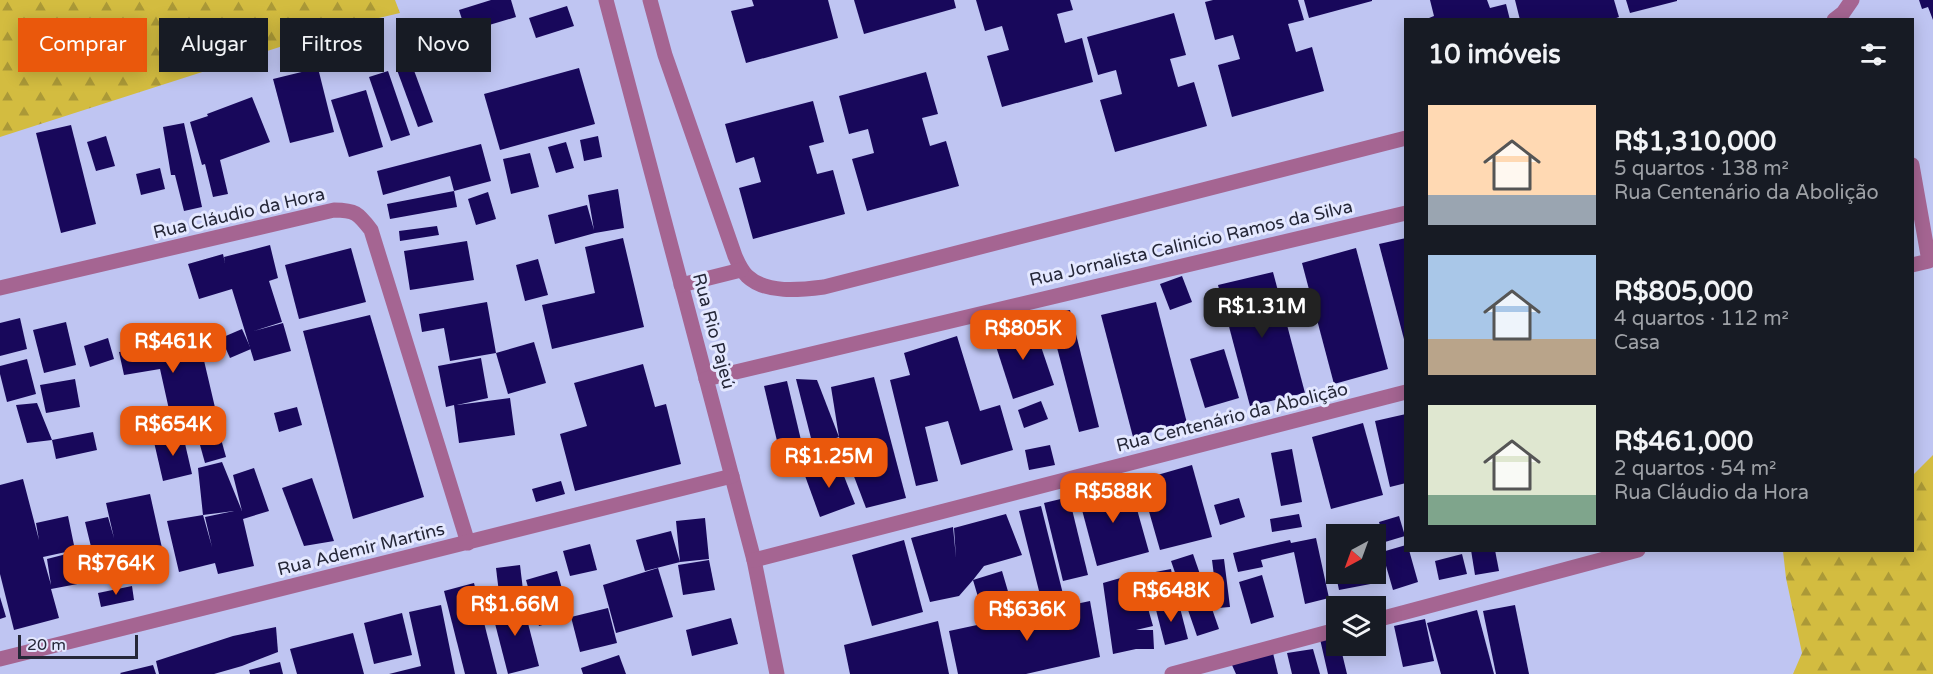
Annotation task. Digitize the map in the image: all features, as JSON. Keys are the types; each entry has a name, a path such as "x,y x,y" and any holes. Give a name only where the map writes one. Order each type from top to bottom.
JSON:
{"street":[{"name":"Rua Rio Pajeú","path":"606,0 754,560 777,674"},
{"path":"650,0 665,55 724,229 741,270 752,280 778,289 799,290 824,287 1404,139"},
{"path":"1837,18 1843,14 1852,0"},
{"path":"1914,176 1929,261 1914,265"},
{"name":"Rua Cláudio da Hora","path":"0,288 334,210 348,210 360,215 371,230 468,543"},
{"name":"Rua Jornalista Calinício Ramos da Silva","path":"706,379 1404,213"},
{"path":"681,285 741,270"},
{"name":"Rua Centenário da Abolição","path":"754,560 1404,393"},
{"name":"Rua Ademir Martins","path":"0,660 732,476"},
{"path":"1386,617 1631,552"},
{"path":"1172,674 1326,633"}],"green space":[{"path":"0,0 395,0 400,13 379,18 280,18 280,47 268,51 268,18 159,18 159,72 202,72 0,137"},
{"path":"1933,455 1933,674 1793,674 1802,653 1786,578 1783,552 1914,552 1914,474"}],"building":[{"path":"491,0 511,0 516,17 491,24 491,18 462,18 459,10"},
{"path":"752,0 828,0 838,38 746,63 731,11 754,6"},
{"path":"854,0 954,0 956,8 864,34"},
{"path":"976,0 1070,0 1073,10 1057,14 1065,43 1082,38 1093,82 1002,107 987,56 1009,50 1002,26 985,31"},
{"path":"1213,0 1298,0 1304,20 1288,24 1296,52 1312,47 1324,91 1232,117 1218,65 1240,59 1233,35 1215,40 1205,2"},
{"path":"1304,0 1372,0 1372,1 1309,18"},
{"path":"1430,0 1487,0 1490,8 1506,4 1510,18 1429,18 1434,16"},
{"path":"1515,0 1614,0 1619,17 1616,18 1520,18"},
{"path":"1626,0 1677,0 1677,1 1630,13"},
{"path":"1919,0 1933,0 1933,20 1928,7 1922,9"},
{"path":"567,6 574,26 536,38 529,18"},
{"path":"1174,13 1186,55 1170,59 1178,87 1194,82 1207,126 1115,152 1100,100 1122,94 1116,70 1098,75 1087,37"},
{"path":"579,68 595,124 500,150 484,94"},
{"path":"388,71 410,135 391,141 369,77"},
{"path":"302,72 319,72 334,132 290,143 273,79"},
{"path":"398,72 415,72 433,122 418,127"},
{"path":"926,72 938,114 922,118 930,146 946,141 959,186 867,211 852,159 874,153 868,129 849,134 839,96"},
{"path":"366,90 383,147 349,157 331,100"},
{"path":"252,97 270,142 220,160 228,194 213,197 205,164 202,165 190,122"},
{"path":"813,101 824,142 809,146 817,174 833,170 845,214 753,239 739,188 761,182 754,157 736,163 725,124"},
{"path":"184,123 202,207 184,211 175,175 171,175 163,127"},
{"path":"71,125 96,224 61,233 36,133"},
{"path":"106,136 115,166 96,171 87,142"},
{"path":"598,136 602,157 584,161 580,140"},
{"path":"566,142 574,168 556,173 548,147"},
{"path":"481,144 491,181 454,191 450,176 383,195 377,171"},
{"path":"530,153 539,187 511,194 503,159"},
{"path":"160,168 165,189 141,195 136,174"},
{"path":"618,189 624,228 555,244 548,215 587,205 594,230 588,195"},
{"path":"454,191 457,207 390,219 387,204"},
{"path":"488,192 496,219 476,225 468,199"},
{"path":"437,226 439,235 400,241 399,231"},
{"path":"623,238 644,327 552,349 542,305 595,293 585,247"},
{"path":"1404,238 1404,339 1379,244"},
{"path":"467,241 474,280 410,290 404,251"},
{"path":"270,245 278,278 269,281 282,322 254,331 283,323 291,351 254,361 232,289 199,299 188,264 223,254 225,263 224,257"},
{"path":"351,248 366,302 299,319 285,265"},
{"path":"1356,248 1388,369 1334,384 1302,263"},
{"path":"538,259 548,295 525,301 516,265"},
{"path":"1273,272 1305,393 1250,406 1218,285"},
{"path":"1182,276 1192,302 1170,310 1160,284"},
{"path":"487,302 496,353 450,361 444,328 422,332 419,314"},
{"path":"1156,302 1187,423 1133,437 1101,315"},
{"path":"1070,310 1099,427 1079,432 1048,313"},
{"path":"370,315 424,497 353,519 303,331"},
{"path":"20,318 27,349 0,356 0,323"},
{"path":"66,322 76,365 44,373 33,330"},
{"path":"1033,323 1054,385 1013,399 993,337"},
{"path":"150,325 155,344 198,335 217,416 174,432 160,369 124,375 119,352 125,351 121,332"},
{"path":"242,329 251,349 230,358 221,338"},
{"path":"957,336 980,411 1000,405 1013,450 961,465 948,421 925,427 938,481 916,486 890,380 910,375 904,353"},
{"path":"108,338 114,359 90,367 84,346"},
{"path":"534,342 546,383 508,394 496,353"},
{"path":"1224,349 1239,398 1205,408 1190,359"},
{"path":"481,358 488,398 457,405 510,398 515,435 459,443 454,405 446,407 438,366"},
{"path":"27,359 36,394 7,402 0,366"},
{"path":"643,364 655,407 666,404 681,464 575,491 560,434 587,426 574,383"},
{"path":"874,377 906,498 866,508 839,437 831,387"},
{"path":"75,379 80,407 46,413 40,385"},
{"path":"796,379 817,380 839,437 813,446"},
{"path":"787,381 805,457 782,462 764,386"},
{"path":"1041,401 1048,419 1024,428 1018,410"},
{"path":"37,403 52,440 27,443 16,405"},
{"path":"297,407 302,425 279,432 274,413"},
{"path":"1404,414 1404,484 1390,487 1375,421"},
{"path":"216,421 226,457 205,463 195,427"},
{"path":"1363,423 1383,495 1331,509 1312,437"},
{"path":"93,432 97,450 56,459 52,440"},
{"path":"174,432 183,435 192,474 163,481 154,442"},
{"path":"1050,445 1055,465 1029,470 1025,450"},
{"path":"1292,449 1302,502 1281,506 1271,453"},
{"path":"838,461 855,504 820,517 804,473"},
{"path":"222,462 242,511 233,475 254,468 269,511 243,519 254,566 218,574 215,563 179,572 167,521 203,515 198,468","holes":["234,511 205,517 212,547 203,515"]},
{"path":"1192,465 1212,537 1160,550 1140,480"},
{"path":"312,478 334,541 304,546 282,488"},
{"path":"23,479 39,540 36,523 68,516 75,550 43,557 51,585 47,559 82,550 88,582 51,589 59,618 14,630 0,574 0,485"},
{"path":"561,481 565,494 536,502 532,489"},
{"path":"1129,481 1149,552 1097,566 1078,495"},
{"path":"150,494 166,566 122,575 117,554 94,559 85,522 108,517 114,538 106,503"},
{"path":"1069,497 1088,575 1063,581 1044,503"},
{"path":"1239,498 1245,517 1220,525 1214,505"},
{"path":"1041,506 1064,598 1042,603 1019,511"},
{"path":"1006,514 1022,555 984,566 959,596 930,602 911,538 953,527 956,558 954,528"},
{"path":"1299,514 1302,527 1272,532 1270,519"},
{"path":"1399,516 1404,536 1386,542 1386,524 1379,522"},
{"path":"705,518 709,559 680,562 676,521"},
{"path":"671,531 680,562 645,571 636,540"},
{"path":"1316,538 1329,596 1326,596 1326,599 1305,604 1294,552 1261,560 1263,567 1238,572 1233,553 1290,540 1291,543"},
{"path":"904,540 923,612 872,626 852,555"},
{"path":"590,544 597,570 570,576 563,551"},
{"path":"1404,546 1404,552 1410,552 1418,582 1393,590 1386,566 1386,551"},
{"path":"1471,552 1495,552 1499,571 1475,575"},
{"path":"1193,554 1219,629 1197,636 1171,561"},
{"path":"1462,554 1467,574 1439,580 1435,561"},
{"path":"1224,559 1230,607 1218,608 1212,560"},
{"path":"709,560 715,590 683,595 678,565"},
{"path":"520,565 523,590 499,593 496,568"},
{"path":"658,568 673,617 616,633 603,585"},
{"path":"1171,569 1175,591 1150,596 1145,574"},
{"path":"557,571 570,617 539,626 526,580"},
{"path":"1002,571 1012,605 983,614 973,580"},
{"path":"1138,573 1153,626 1136,630 1153,630 1154,649 1136,649 1113,654 1103,583"},
{"path":"1262,575 1274,617 1251,624 1239,582"},
{"path":"474,583 497,674 465,674 444,591"},
{"path":"1338,584 1370,584 1339,590"},
{"path":"132,586 134,600 101,607 98,593"},
{"path":"0,597 6,617 0,619"},
{"path":"522,600 539,666 508,674 491,608"},
{"path":"1178,600 1188,639 1165,645 1155,606"},
{"path":"1090,601 1100,657 1026,674 958,674 949,631"},
{"path":"441,605 455,674 389,674 421,666 409,612"},
{"path":"1515,605 1529,674 1496,674 1483,611"},
{"path":"608,608 617,643 580,652 571,617"},
{"path":"1477,610 1494,674 1441,674 1427,623"},
{"path":"402,613 412,655 374,664 364,623"},
{"path":"731,618 738,644 692,656 686,630"},
{"path":"1425,619 1434,661 1403,667 1394,626"},
{"path":"938,621 949,674 850,674 844,645"},
{"path":"276,627 278,652 214,674 159,674 156,661 233,636"},
{"path":"353,633 364,674 297,674 290,649"},
{"path":"1326,638 1326,656 1343,656 1347,674 1328,674 1320,639"},
{"path":"1313,649 1320,674 1292,674 1287,653"},
{"path":"1273,653 1278,674 1236,674 1232,665"},
{"path":"619,655 626,674 583,674 581,668"},
{"path":"280,662 283,674 250,674 249,670"},
{"path":"153,665 156,674 120,673"}]}
